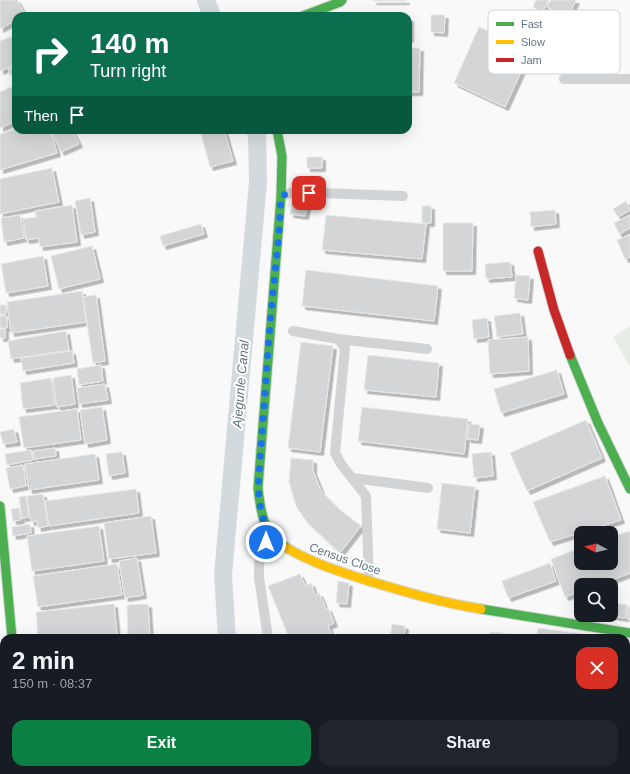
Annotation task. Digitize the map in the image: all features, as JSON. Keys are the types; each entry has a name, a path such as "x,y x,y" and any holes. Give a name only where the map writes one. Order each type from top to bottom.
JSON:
{"street":[{"path":"314,12 342,0"},
{"name":"Census Close","path":"278,134 282,156 279,232 270,324 258,488 261,513 269,532 282,545 305,559 368,580 452,604 630,633"},
{"path":"538,251 555,310 575,366 606,440 630,489"},
{"path":"0,506 12,634"}],"lane":[{"path":"564,79 630,79"},
{"path":"281,196 293,192 403,196"},
{"path":"293,331 338,340 427,349"},
{"path":"338,340 345,348 345,358 335,453 341,464 366,496 368,580"},
{"path":"353,478 428,488"},
{"path":"267,634 259,577 259,564 269,532"}],"shaded area":[{"path":"630,326 630,367 613,337"}],"building":[{"path":"0,0 17,0 23,12 12,12 12,22 0,29"},
{"path":"406,0 406,1 373,1"},
{"path":"536,0 549,0 543,10 538,10 533,7"},
{"path":"551,0 576,0 571,10 553,10 547,7"},
{"path":"431,15 445,15 444,33 431,32"},
{"path":"479,27 488,31 488,74 520,74 505,107 454,83"},
{"path":"12,36 12,66 0,71 0,41"},
{"path":"412,48 420,48 419,92 412,92"},
{"path":"12,68 11,76 8,69"},
{"path":"12,87 12,123 0,128 0,92"},
{"path":"12,130 12,134 52,134 57,153 0,170 0,134"},
{"path":"53,134 74,134 79,144 61,152"},
{"path":"201,134 225,134 233,161 210,167"},
{"path":"307,157 322,157 322,168 307,168"},
{"path":"52,168 59,202 0,214 0,179"},
{"path":"90,198 95,232 81,235 75,201"},
{"path":"626,201 630,210 618,217 613,209"},
{"path":"292,204 307,206 305,216 290,214"},
{"path":"72,205 77,242 40,247 39,238 26,240 23,219 36,217 35,211"},
{"path":"422,206 431,206 431,223 422,223"},
{"path":"555,210 556,224 531,227 530,212"},
{"path":"20,215 24,238 4,242 1,218"},
{"path":"326,215 426,224 422,259 322,250"},
{"path":"630,215 630,228 619,234 614,223"},
{"path":"443,223 473,223 472,271 443,271"},
{"path":"201,224 204,234 163,246 160,236"},
{"path":"630,235 630,257 625,259 617,240"},
{"path":"92,246 100,279 59,289 51,256"},
{"path":"43,256 48,286 6,293 1,264"},
{"path":"510,262 512,277 486,279 485,264"},
{"path":"306,270 438,286 434,321 302,306"},
{"path":"516,275 530,276 528,300 514,298"},
{"path":"82,291 86,322 11,333 7,302"},
{"path":"96,295 105,361 93,363 83,297"},
{"path":"0,305 6,305 6,314 0,314"},
{"path":"520,313 523,334 497,337 494,316"},
{"path":"0,316 7,316 7,328 0,328"},
{"path":"487,318 489,337 474,339 472,320"},
{"path":"0,329 5,329 5,338 0,338"},
{"path":"66,331 69,350 11,359 8,341"},
{"path":"528,337 529,371 490,374 488,340"},
{"path":"301,342 333,346 320,452 288,448"},
{"path":"72,351 74,363 23,371 21,358"},
{"path":"368,355 439,363 436,397 364,390"},
{"path":"101,365 103,381 79,385 77,369"},
{"path":"557,370 564,394 501,413 494,389"},
{"path":"71,375 75,404 57,407 53,378"},
{"path":"51,378 55,405 23,409 20,383"},
{"path":"105,384 108,400 79,404 77,388"},
{"path":"102,407 107,440 85,444 80,410"},
{"path":"362,407 468,419 464,454 358,441"},
{"path":"77,409 81,440 24,448 19,417"},
{"path":"586,420 602,458 527,491 510,453"},
{"path":"469,424 480,425 478,440 467,439"},
{"path":"14,429 17,442 3,444 0,432"},
{"path":"55,448 56,456 34,459 33,451"},
{"path":"31,450 33,460 7,465 5,454"},
{"path":"122,452 125,473 109,476 106,454"},
{"path":"491,452 493,476 474,478 472,454"},
{"path":"95,454 99,480 29,490 25,464"},
{"path":"291,458 313,460 313,471 321,491 339,509 361,526 340,553 307,522 296,506 289,482"},
{"path":"23,465 26,486 10,489 6,468"},
{"path":"605,476 621,520 602,526 574,526 574,535 550,542 533,502"},
{"path":"442,483 475,487 470,533 437,529"},
{"path":"136,489 139,513 49,526 45,501"},
{"path":"43,494 48,526 38,528 37,521 31,522 27,496"},
{"path":"26,496 29,517 22,518 19,497"},
{"path":"19,508 21,520 13,521 11,509"},
{"path":"151,516 156,553 109,559 104,523"},
{"path":"30,524 31,533 13,536 12,527"},
{"path":"99,526 104,561 32,571 27,536"},
{"path":"630,531 630,573 617,578 574,578 574,594 565,597 551,559 574,551 574,570 618,570 618,535"},
{"path":"137,558 143,595 125,598 119,561"},
{"path":"550,563 556,581 508,598 502,581"},
{"path":"117,564 122,595 38,607 33,576"},
{"path":"300,574 305,586 311,583 315,595 319,593 326,609 328,608 334,623 328,626 331,634 287,634 268,586"},
{"path":"338,581 349,583 347,604 336,603"},
{"path":"114,604 117,634 38,634 36,612"},
{"path":"148,604 150,634 128,634 127,605"},
{"path":"618,604 627,605 625,618 618,617"},
{"path":"628,606 630,607 630,619 627,619"},
{"path":"392,624 405,626 404,634 391,634"},
{"path":"538,628 585,634 537,634"},
{"path":"490,632 512,634 490,634"}],"waterway":[{"name":"Ajegunle Canal","path":"206,0 210,12"},
{"name":"Ajegunle Canal","path":"227,634 223,575 258,182 257,134"}],"traffic: fast":[{"path":"314,12 342,0"},
{"path":"278,134 282,156 281,196 258,488 260,507 268,529 273,536 287,548"},
{"path":"570,355 598,423 630,489"},
{"path":"0,506 12,634"},
{"path":"481,609 630,633"}],"traffic: slow":[{"path":"287,548 337,571 411,593 481,609"}],"traffic: jam":[{"path":"538,251 554,310 570,355"}],"route":[{"path":"266,542 269,532 261,513 258,488 281,196 293,192 309,193"}]}
